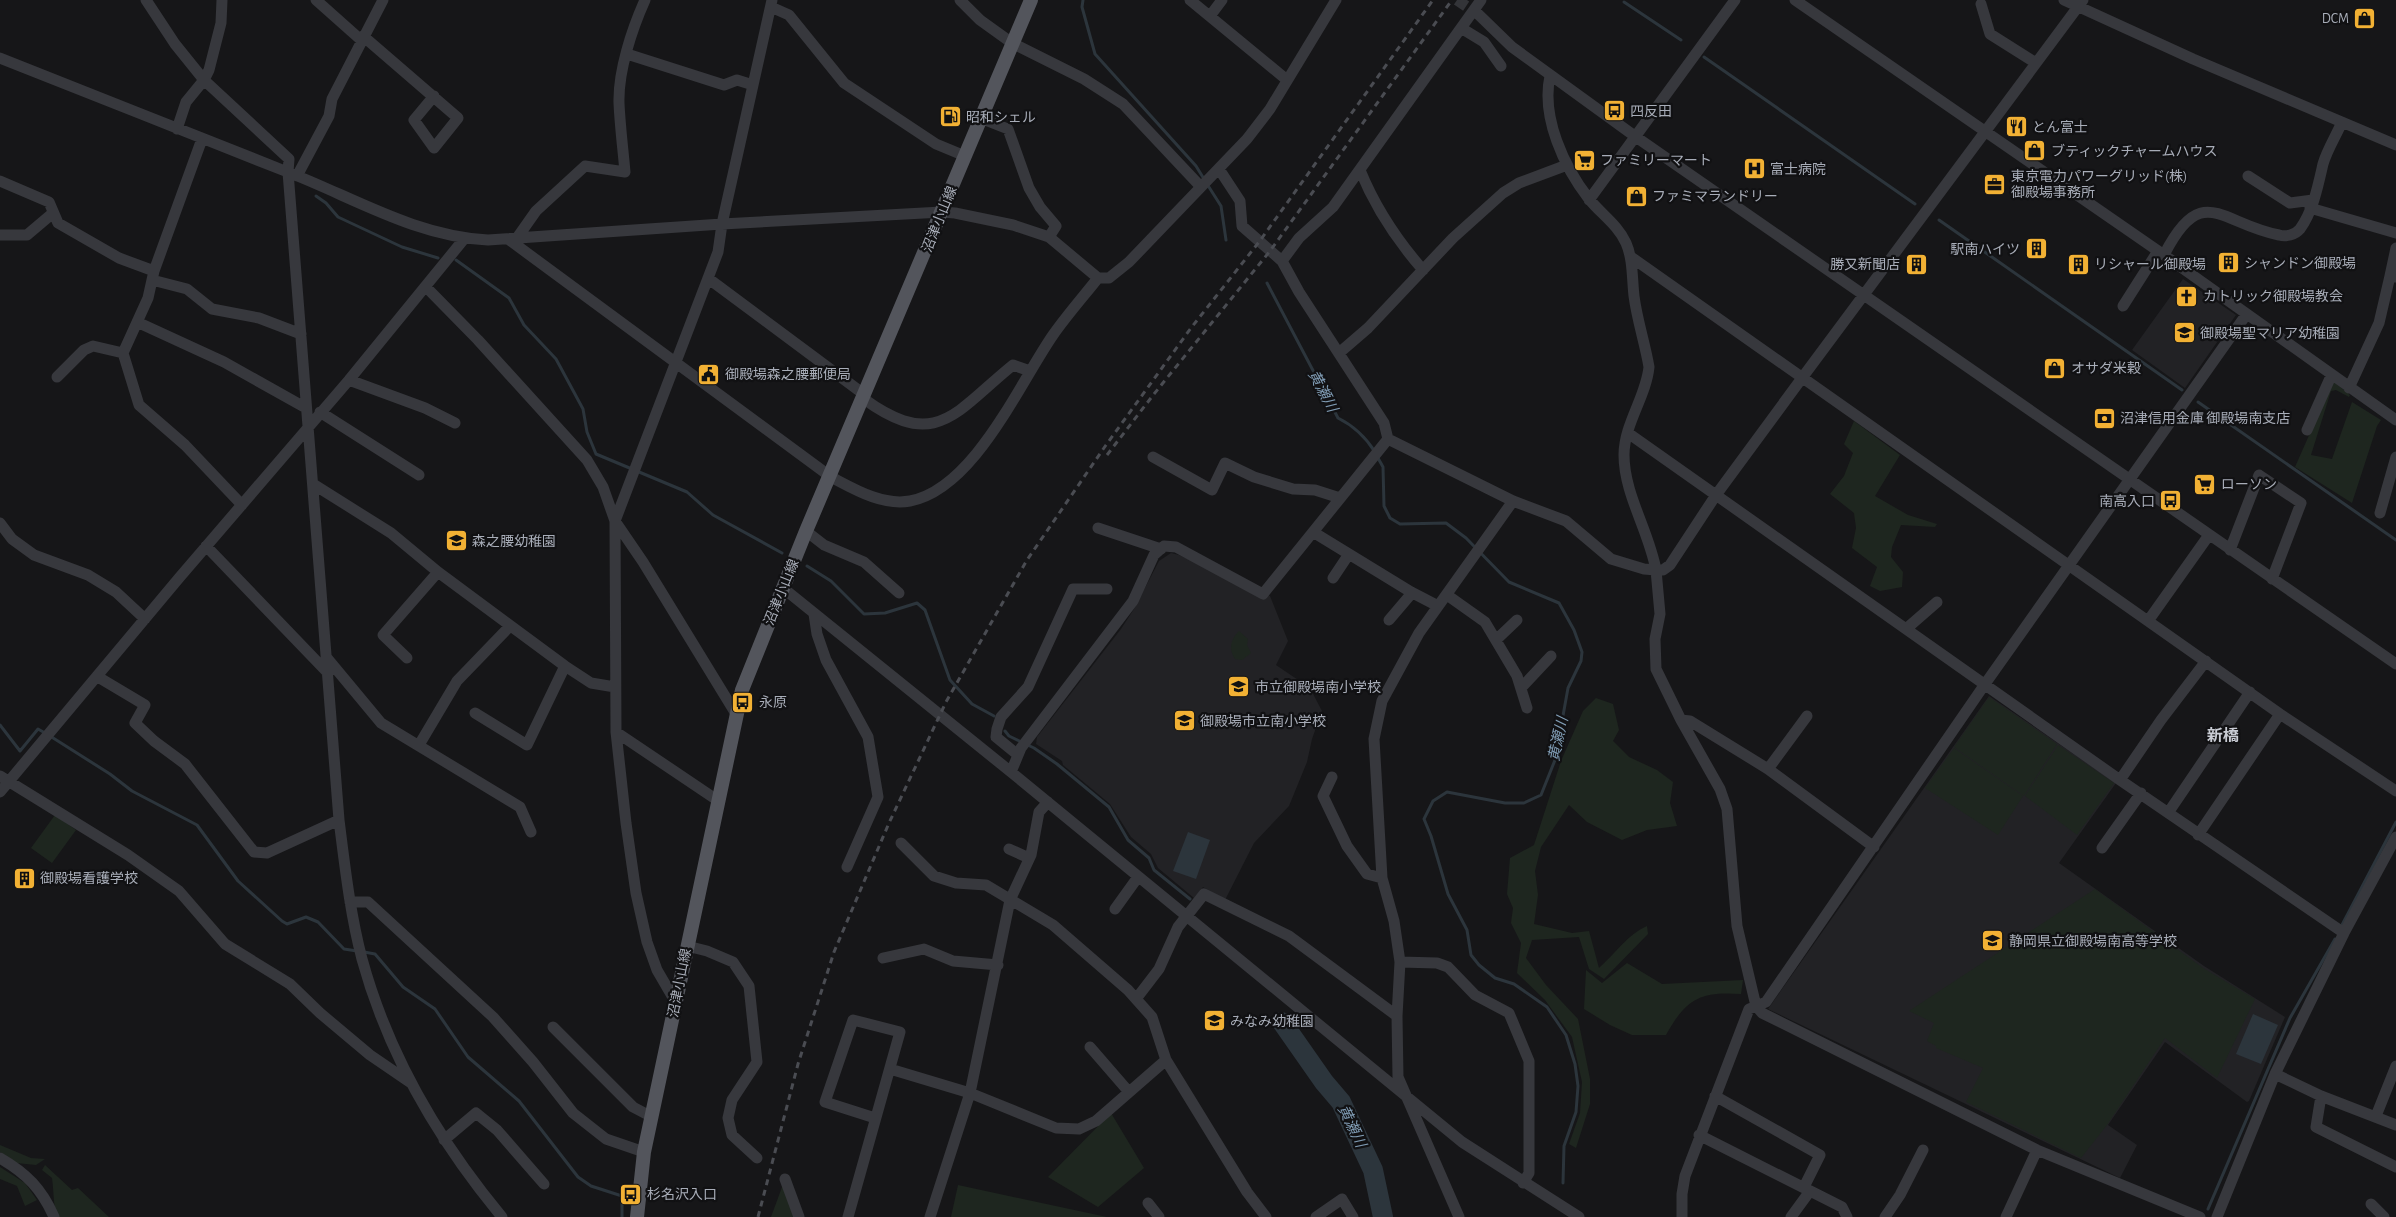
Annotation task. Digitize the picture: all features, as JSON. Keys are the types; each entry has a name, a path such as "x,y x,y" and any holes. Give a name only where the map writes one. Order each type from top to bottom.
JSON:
{"main road":[{"name":"沼津小山線","path":"637,1217 644,1152 686,946 742,690 806,530 831,477 980,118 1032,0"}],"street":[{"path":"146,0 175,44 204,80 290,159 306,408 339,820 350,902 362,959 376,1002 412,1084 444,1140 473,1182 502,1217"},
{"path":"177,128 186,102 204,80 209,70 221,22 222,0"},
{"path":"316,0 434,96"},
{"path":"292,174 329,116 332,99 383,0"},
{"path":"513,238 536,211 585,166 625,172 619,102 634,24 645,0"},
{"path":"960,0 980,20 1012,43 1084,79 1123,104 1201,187"},
{"path":"1190,0 1287,80"},
{"path":"1210,16 1222,0"},
{"path":"1589,200 1735,0"},
{"path":"1795,0 2161,253 2331,376 2396,420"},
{"path":"2064,0 2080,4 2193,59 2396,146"},
{"path":"0,58 292,174 394,218 440,234 464,239 513,238 942,212 1014,225 1049,237 1098,278 1109,278 1129,262 1216,172 1270,109 1338,1"},
{"path":"1282,261 1299,238 1333,207 1468,21 1480,1"},
{"path":"675,1001 657,970 647,942 636,893 616,732 616,521 709,280 718,252 722,224 771,4 789,15 844,83 936,144 965,156"},
{"path":"1981,4 1990,34 2036,63"},
{"path":"1385,443 1513,501 1566,521 1611,559 1644,569 1663,570 1670,565 1716,495 2080,4"},
{"path":"1468,21 1502,38 1550,76 1636,137 2396,664"},
{"path":"1468,21 1501,66"},
{"path":"1489,49 1502,38"},
{"path":"627,54 724,85 737,80 753,85"},
{"path":"1550,76 1546,92 1558,142 1567,165 1589,200 1618,230 1626,243 1630,257 1634,296 1650,367 1648,378 1628,433 1624,454 1627,482 1647,535 1656,570 1660,614 1656,639 1656,669 1681,720 1720,789 1728,809 1737,926 1756,1006 1762,1013 2037,1150 2200,1217"},
{"path":"980,118 1008,129 1030,188 1040,207 1056,226 1049,237"},
{"path":"2123,306 2182,225 2200,211 2220,212 2260,231 2283,236 2293,234 2299,230 2312,204 2323,164 2342,122"},
{"path":"202,139 153,276 148,298 123,353 139,405 185,445 242,505"},
{"path":"1339,352 1368,328 1453,238 1503,193 1519,183 1567,165"},
{"path":"1360,170 1369,192 1388,226 1423,270"},
{"path":"1012,772 1020,751 1030,736 1133,601 1154,555 1164,546 1176,548 1263,594 1385,443 1384,423 1298,292 1282,261 1242,226 1240,201 1216,172"},
{"path":"2248,176 2290,203 2312,204 2396,233"},
{"path":"0,181 49,202 58,224 153,276 186,289 212,309 259,318 301,334"},
{"path":"0,235 27,235 53,213"},
{"path":"513,238 831,477 855,491 888,501 910,501 930,494 970,463 1018,393 1057,329 1098,278"},
{"path":"0,792 4,779 98,677 206,546 349,380 464,239"},
{"path":"2349,388 2379,323 2393,277 2396,248"},
{"path":"1630,257 2280,714 2396,791"},
{"path":"709,280 865,397 906,423 929,426 946,420 1013,365 1030,371"},
{"path":"426,287 478,340 587,460 603,486 616,521 736,714"},
{"path":"1682,1217 1682,1194 1685,1176 1699,1135 1749,1009 1766,1002 1985,684 2246,315"},
{"path":"137,322 224,362 306,408"},
{"path":"57,377 84,350 93,346 123,353"},
{"path":"2307,430 2331,376"},
{"path":"349,380 425,408 455,423"},
{"path":"320,412 419,475"},
{"path":"1628,433 2198,835 2344,933"},
{"path":"1153,457 1212,490 1224,463 1262,480 1293,489 1314,490 1340,498"},
{"path":"2380,513 2396,457"},
{"path":"2230,550 2259,474 2301,503 2272,579"},
{"path":"313,484 391,533 438,572 565,666 591,683 615,687"},
{"path":"1459,1217 1398,1077 1397,1016 1400,962 1394,921 1382,878 1374,739 1382,701 1419,633 1513,501"},
{"path":"0,523 12,539 34,555 88,575 116,592 145,619"},
{"path":"1098,528 1161,549"},
{"path":"806,530 824,545 864,562 899,593"},
{"path":"1312,532 1412,593 1438,606"},
{"path":"2148,621 2209,535"},
{"path":"206,546 328,673"},
{"path":"1334,578 1349,554"},
{"path":"407,658 382,635 438,572"},
{"path":"783,588 1012,772 1462,1142 1523,1183 1579,1217"},
{"path":"1020,751 996,736 996,729 1001,717 1028,688 1073,589 1107,589"},
{"path":"1389,620 1412,593"},
{"path":"1447,595 1485,622 1497,639 1517,676 1527,708"},
{"path":"1906,629 1937,602"},
{"path":"814,614 817,634 826,660 868,737 878,797 847,867"},
{"path":"1497,639 1517,620"},
{"path":"419,745 457,681 510,626"},
{"path":"1521,688 1551,656"},
{"path":"327,658 381,723 520,807 531,832"},
{"path":"2120,780 2160,720 2206,661"},
{"path":"475,713 527,745 565,666"},
{"path":"98,677 145,705 135,723 154,741 185,764 254,852 267,853 339,820"},
{"path":"2168,813 2250,692"},
{"path":"2198,835 2280,714"},
{"path":"1768,769 1807,716"},
{"path":"1681,720 1690,721 1768,769 1874,847"},
{"path":"616,732 718,800"},
{"path":"1332,777 1323,796 1347,846 1367,874 1382,878"},
{"path":"4,779 128,855 179,891 225,944 290,984 320,1013 370,1055 412,1084"},
{"path":"2102,848 2141,793"},
{"path":"930,1217 970,1093 1010,900 1030,858 1039,812 1048,802"},
{"path":"2218,1217 2275,1074 2344,933 2396,837"},
{"path":"901,843 934,876 956,883 986,885 1053,925 1136,999 1152,1017 1166,1060 1260,1215"},
{"path":"1010,849 1030,858"},
{"path":"1114,909 1138,877"},
{"path":"1136,999 1159,969 1178,927 1204,894 1289,936 1397,1016"},
{"path":"350,902 368,902 493,1017 533,1062 573,1113 606,1139 644,1152"},
{"path":"686,946 707,951 733,962 749,986 757,1062 732,1100 728,1118 732,1135 757,1158"},
{"path":"883,958 924,949 953,961 998,965"},
{"path":"1400,962 1438,963 1448,967 1475,994 1509,1013 1529,1061 1529,1173 1523,1183"},
{"path":"848,1217 900,1032 853,1020 825,1102 875,1118"},
{"path":"553,1027 633,1106 652,1117"},
{"path":"1090,1047 1129,1092"},
{"path":"890,1069 970,1093 1056,1128 1079,1128 1096,1121 1166,1060"},
{"path":"2376,1116 2396,1066"},
{"path":"2275,1074 2321,1096 2396,1125"},
{"path":"1715,1096 1820,1155 1807,1189 1791,1217"},
{"path":"2321,1096 2316,1127 2396,1167"},
{"path":"444,1140 476,1113 497,1130 544,1184"},
{"path":"1699,1135 1842,1208 1847,1217"},
{"path":"1885,1217 1900,1195 1922,1150"},
{"path":"2006,1217 2037,1150"},
{"path":"0,1158 23,1172 39,1190 54,1217"},
{"path":"785,1178 799,1217"},
{"path":"1316,1217 1342,1199 1353,1217"},
{"path":"1148,1203 1159,1217"},
{"path":"2371,1204 2384,1217"}],"shaded area":[{"name":"御殿場聖マリア幼稚園","path":"2183,279 2236,315 2185,388 2132,350"},
{"path":"2333,381 2350,395 2349,397 2336,390 2331,391 2311,455 2332,459 2352,402 2381,420 2377,426 2352,503 2295,467"},
{"path":"1854,421 1900,455 1875,496 1908,515 1937,524 1935,527 1901,525 1892,547 1891,557 1903,572 1902,587 1880,591 1870,586 1877,567 1852,548 1856,528 1854,513 1830,494 1844,476 1853,453 1844,444"},
{"name":"御殿場市立南小学校","path":"1171,553 1270,596 1288,641 1276,665 1310,688 1322,711 1312,739 1307,762 1289,806 1254,843 1225,900 1203,887 1194,898 1158,868 1151,854 1131,837 1110,804 1063,765 1062,761 1036,744 1037,737 1121,629 1134,609 1159,561"},
{"path":"1239,631 1248,639 1247,645 1251,653 1242,660 1235,659 1231,648 1232,641"},
{"name":"静岡県立御殿場南高等学校","path":"1989,696 2116,783 2059,863 2204,966 2285,1017 2247,1102 2165,1042 2108,1125 2137,1145 2120,1178 1768,1009"},
{"path":"1989,697 2057,744 2024,796 1954,747"},
{"path":"1596,698 1613,704 1619,730 1613,741 1629,757 1657,770 1673,782 1670,803 1677,826 1647,830 1622,840 1587,822 1569,805 1541,847 1535,871 1538,895 1534,924 1572,933 1589,931 1599,968 1634,934 1647,926 1648,934 1604,979 1589,969 1579,937 1532,940 1526,958 1546,985 1578,1019 1590,1079 1590,1104 1576,1148 1569,1144 1580,1113 1582,1082 1572,1037 1545,1000 1517,973 1521,943 1511,923 1513,908 1507,894 1510,858 1534,845 1561,761 1583,711"},
{"path":"2058,745 2114,783 2077,835 2025,796"},
{"path":"1954,748 2023,796 1998,835 1925,788"},
{"path":"55,815 76,830 52,863 31,848"},
{"path":"1188,832 1210,840 1196,879 1173,871"},
{"path":"2095,889 2203,968 2255,999 2217,1078 2165,1038 2107,1125 2081,1158 1966,1102 1983,1068 1936,1048 1936,1046 1927,1041 1934,1023 1909,1011"},
{"path":"1627,963 1662,984 1743,980 1741,994 1715,994 1696,1000 1680,1013 1666,1035 1632,1035 1610,1025 1584,1009 1586,970 1602,983"},
{"path":"2253,1014 2278,1025 2261,1064 2236,1054"},
{"path":"1111,1113 1144,1168 1098,1207 1048,1177"},
{"path":"0,1145 31,1158 45,1159 36,1165 16,1163 0,1152"},
{"path":"45,1165 72,1190 78,1188 109,1217 57,1217 52,1178 42,1170"},
{"path":"0,1167 25,1183 37,1200 25,1206 17,1186 0,1179"},
{"path":"785,1179 796,1217 771,1217"},
{"path":"958,1185 1107,1217 951,1217"}],"waterway":[{"name":"黄瀬川","path":"1083,0 1082,7 1095,54 1196,166 1204,179"},
{"path":"1624,2 1681,40"},
{"path":"1704,57 1915,204"},
{"name":"黄瀬川","path":"1207,184 1221,206 1226,240"},
{"path":"316,196 326,203 338,217 402,247 438,258"},
{"path":"1939,220 2182,390"},
{"path":"456,260 509,298 524,325 556,359 583,409 587,432 596,454 687,492 713,515 782,553"},
{"name":"黄瀬川","path":"1267,283 1338,418 1359,432 1375,452"},
{"path":"2198,402 2396,540"},
{"name":"黄瀬川","path":"1378,458 1383,467 1384,506 1390,518 1400,524 1446,523 1466,538 1509,582 1559,603 1574,630 1582,652 1581,661 1568,688 1555,760 1541,795 1524,803 1505,803 1447,792 1433,801 1424,819 1448,894 1467,930 1471,955 1479,965 1495,978 1514,984 1547,1007 1566,1035 1575,1064 1578,1086 1576,1112 1564,1146 1563,1183"},
{"path":"807,566 831,581 864,614 885,613 917,603 925,610 950,680 972,704 994,716"},
{"path":"0,725 20,751 38,729 45,733"},
{"path":"1005,731 1009,736 1034,748 1057,764 1109,807 1128,840 1149,858 1154,870 1190,899"},
{"path":"50,736 110,774 132,791 197,825 238,881 282,921 287,924 306,917 318,922 344,949 357,951"},
{"path":"2342,925 2396,822"},
{"path":"2208,1209 2290,1018 2335,939"},
{"path":"364,952 375,954 403,987 435,1009 468,1057 519,1101 578,1177 591,1186 622,1196 622,1217"},
{"name":"黄瀬川","path":"1282,1022 1324,1082 1341,1102 1373,1170 1383,1217"}],"tunnel":[{"path":"1457,0 1478,14"}],"railway":[{"path":"758,1217 798,1064 834,952 889,823 946,702 1027,560 1106,445 1191,328 1259,242 1433,0"},
{"path":"1107,455 1270,251 1452,0"}],"place":[{"name":"DCM","path":"2365,18"},
{"name":"四反田","path":"1614,111"},
{"name":"昭和シェル","path":"950,117"},
{"name":"とん富士","path":"2016,127"},
{"name":"ブティックチャームハウス","path":"2035,151"},
{"name":"ファミリーマート","path":"1584,160"},
{"name":"富士病院","path":"1754,169"},
{"name":"東京電力パワーグリッド(株) 御殿場事務所","path":"1995,184"},
{"name":"ファミマランドリー","path":"1636,196"},
{"name":"駅南ハイツ","path":"2036,249"},
{"name":"シャンドン御殿場","path":"2228,263"},
{"name":"勝又新聞店","path":"1916,264"},
{"name":"リシャール御殿場","path":"2078,264"},
{"name":"カトリック御殿場教会","path":"2187,296"},
{"name":"御殿場聖マリア幼稚園","path":"2184,333"},
{"name":"オサダ米穀","path":"2055,368"},
{"name":"御殿場森之腰郵便局","path":"709,374"},
{"name":"沼津信用金庫 御殿場南支店","path":"2104,418"},
{"name":"ローソン","path":"2205,484"},
{"name":"南高入口","path":"2171,501"},
{"name":"森之腰幼稚園","path":"456,541"},
{"name":"市立御殿場南小学校","path":"1239,687"},
{"name":"永原","path":"743,702"},
{"name":"御殿場市立南小学校","path":"1184,721"},
{"name":"御殿場看護学校","path":"24,878"},
{"name":"静岡県立御殿場南高等学校","path":"1993,941"},
{"name":"みなみ幼稚園","path":"1214,1021"},
{"name":"杉名沢入口","path":"631,1194"}],"district":[{"name":"新橋","path":"2223,735"}]}
